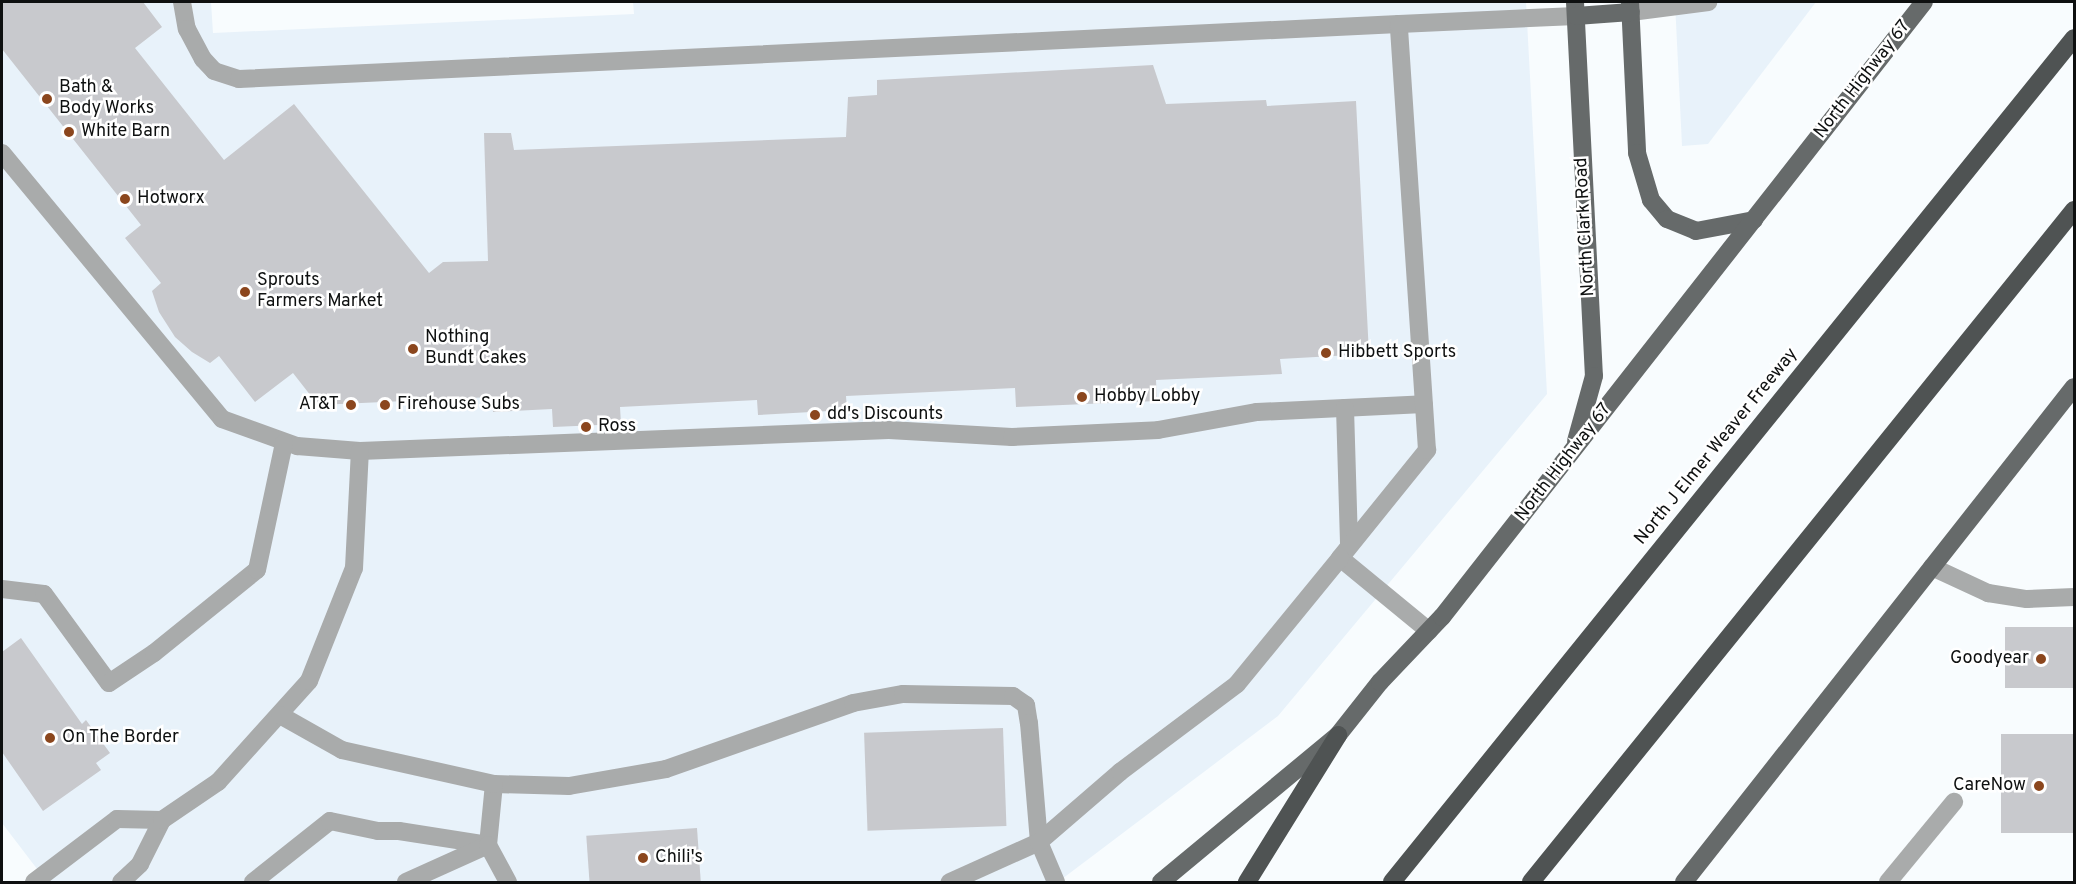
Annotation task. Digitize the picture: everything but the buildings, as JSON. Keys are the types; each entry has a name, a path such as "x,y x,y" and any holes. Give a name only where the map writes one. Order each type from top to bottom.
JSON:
{"highway":[{"name":"North J Elmer Weaver Freeway","path":"1392,882 2074,38"},
{"path":"1531,882 2074,210"},
{"path":"1247,882 1338,735"}],"main road":[{"name":"North Highway 67","path":"1161,882 1338,735 1429,631 1574,451 1924,2"},
{"path":"1575,9 1631,7 1637,153 1651,200 1667,219 1696,231 1754,220"},
{"name":"North Clark Road","path":"1574,451 1594,376 1575,9"},
{"path":"1684,882 1932,567 2071,399"}],"lane":[{"path":"182,2 187,29 202,59 214,71 239,79 1399,24 1575,9"},
{"path":"1631,7 1708,2"},
{"path":"950,882 1039,842 1120,771 1237,684 1427,450 1399,24"},
{"path":"2,153 222,419 284,442 360,451 889,430 1033,436 1158,430 1257,412 1424,404"},
{"path":"1345,408 1345,552 1429,631"},
{"path":"2,589 44,594 109,683 154,653 258,570 284,442"},
{"path":"121,882 140,864 162,820 218,782 309,681 354,568 360,451"},
{"path":"1932,567 1988,593 2026,599 2074,597"},
{"path":"280,715 342,750 494,784 569,786 666,769 853,703 903,694 1013,696 1026,705 1039,842 1056,882"},
{"path":"494,784 488,845 508,882"},
{"path":"1888,882 1954,802"},
{"path":"34,882 117,819 162,820"},
{"path":"253,882 330,820 378,831 399,831 488,845"},
{"path":"405,882 488,845"}],"shaded area":[{"path":"2,2 211,2 213,33 634,14 633,2 1526,2 1547,394 1278,716 1058,882 47,882 2,823"},
{"path":"1675,2 1816,2 1708,144 1682,146"}],"place":[{"name":"Bath & Body Works","path":"47,99"},
{"name":"White Barn","path":"69,132"},
{"name":"Hotworx","path":"125,199"},
{"name":"Sprouts Farmers Market","path":"245,292"},
{"name":"Nothing Bundt Cakes","path":"413,349"},
{"name":"Hibbett Sports","path":"1326,353"},
{"name":"Hobby Lobby","path":"1082,397"},
{"name":"AT&T","path":"351,405"},
{"name":"Firehouse Subs","path":"385,405"},
{"name":"dd's Discounts","path":"815,415"},
{"name":"Ross","path":"586,427"},
{"name":"Goodyear","path":"2041,659"},
{"name":"On The Border","path":"50,738"},
{"name":"CareNow","path":"2039,786"},
{"name":"Chili's","path":"643,858"}]}
